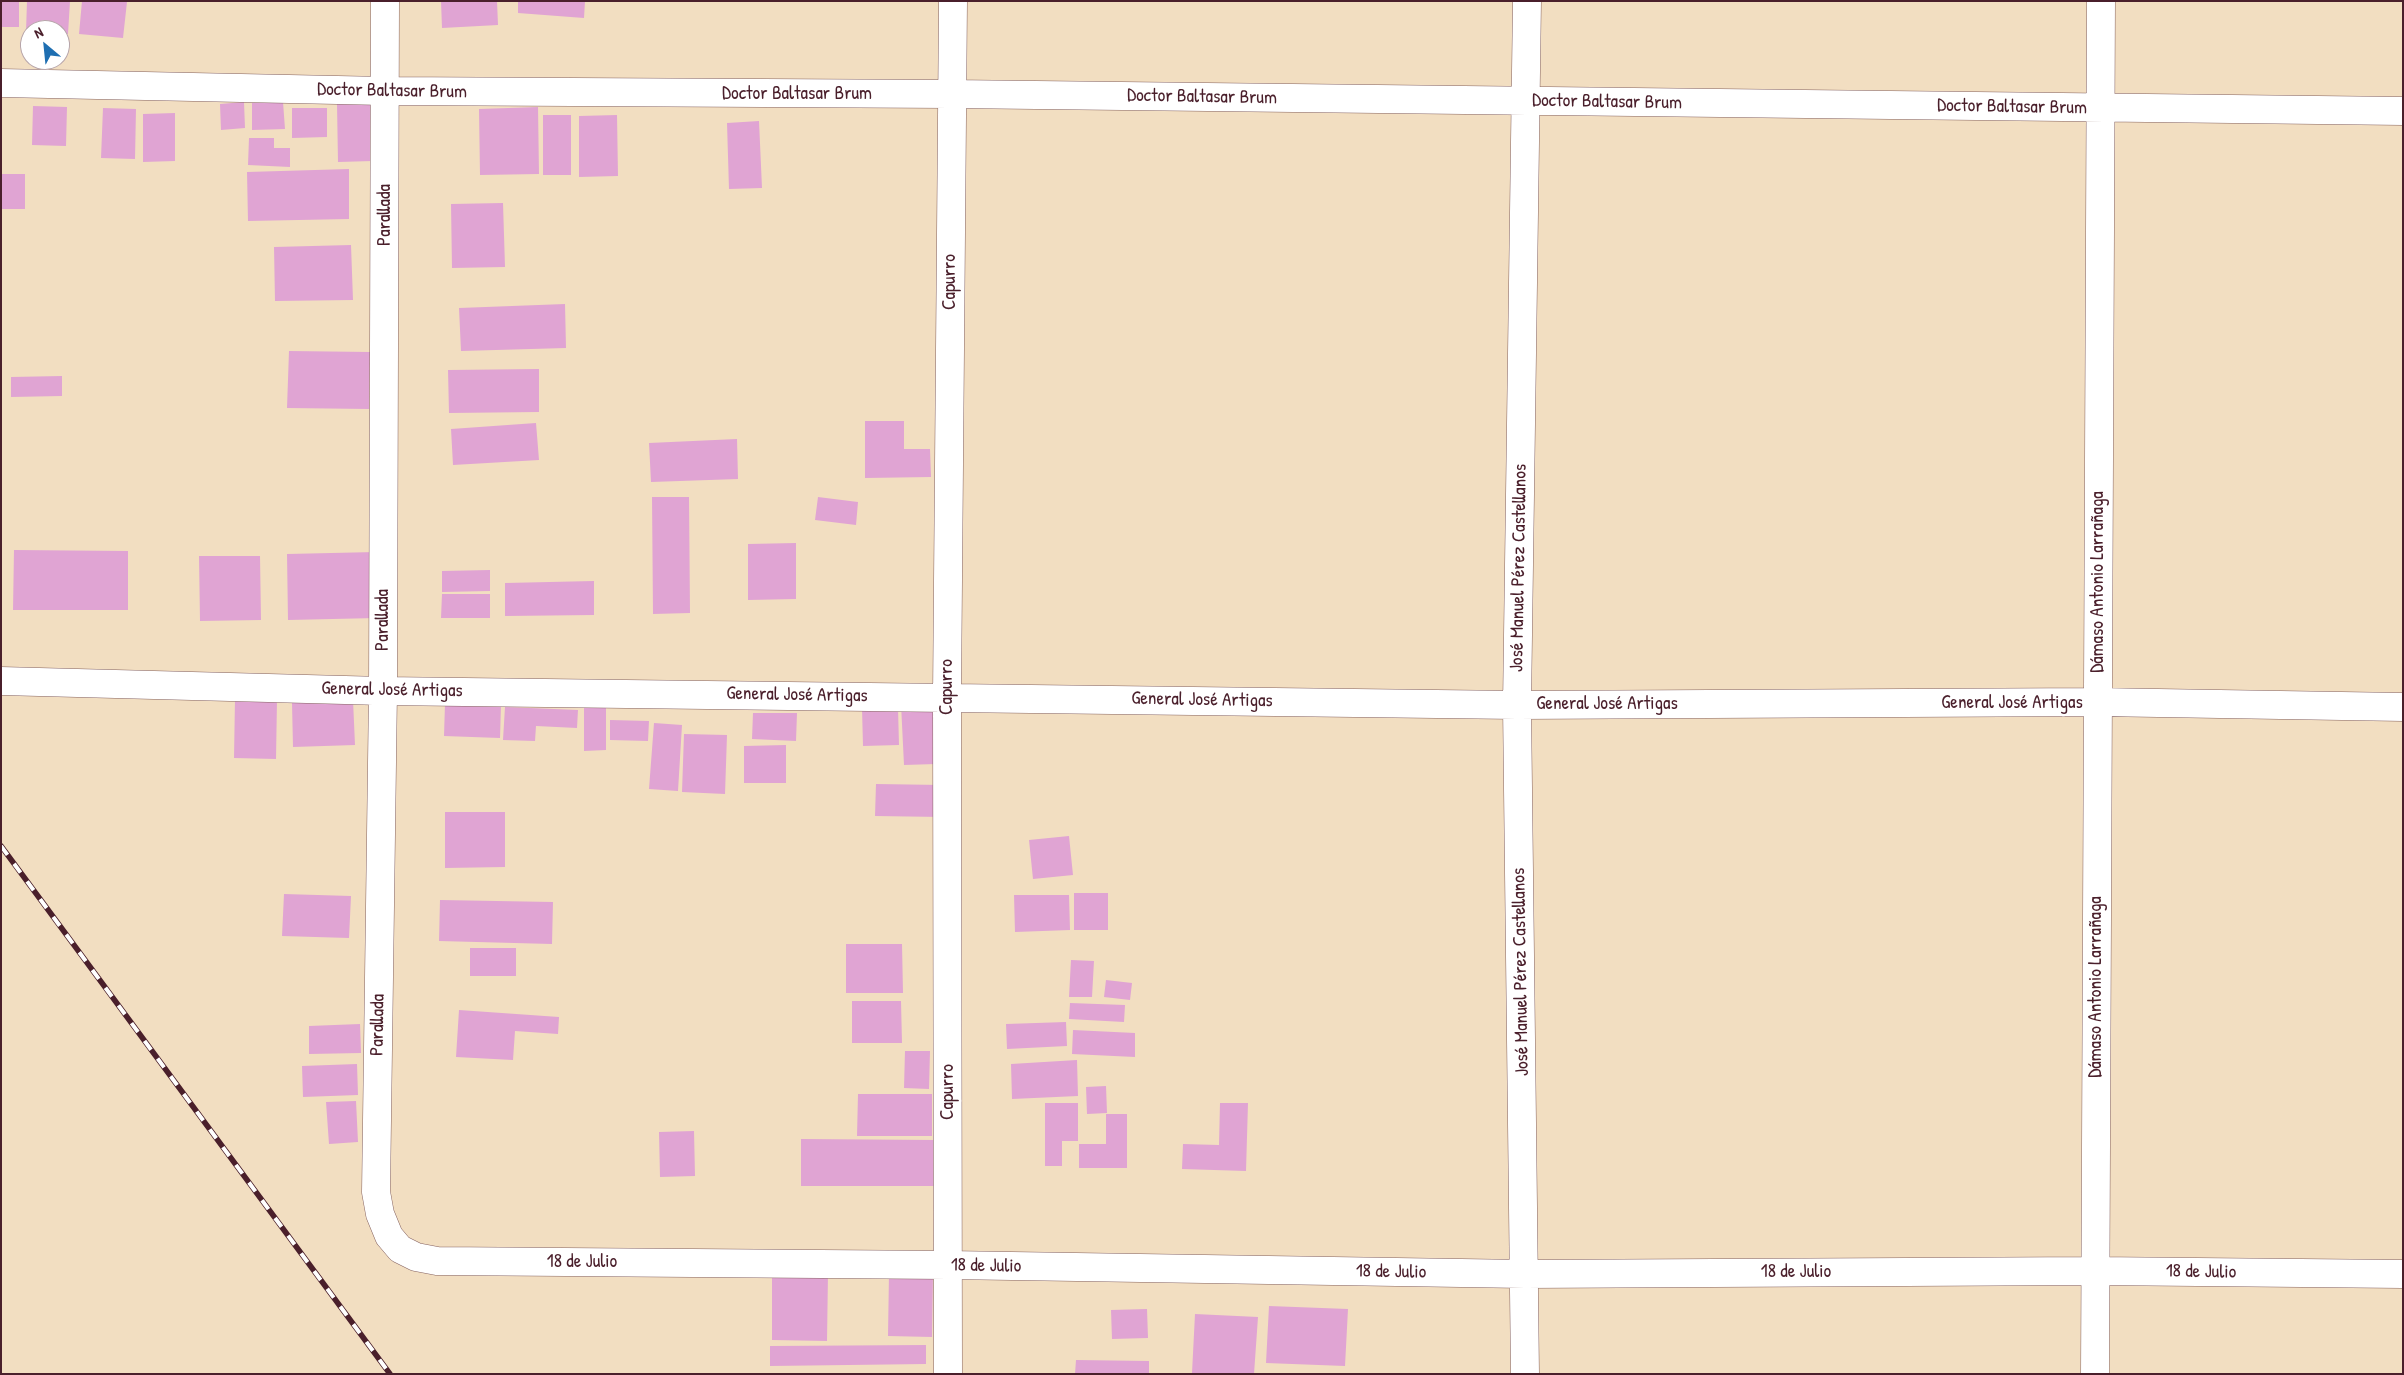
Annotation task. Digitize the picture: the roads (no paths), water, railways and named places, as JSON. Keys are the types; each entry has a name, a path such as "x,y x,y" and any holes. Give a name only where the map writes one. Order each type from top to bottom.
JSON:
{"street":[{"name":"Parallada","path":"385,1 383,691 376,1192 380,1214 389,1236"},
{"name":"Capurro","path":"948,1374 947,696 953,1"},
{"name":"José Manuel Pérez Castellanos","path":"1525,1374 1517,705 1527,1"},
{"name":"Dámaso Antonio Larrañaga","path":"2094,1374 2101,1"},
{"name":"Doctor Baltasar Brum","path":"1,83 385,91 952,94 2403,111"},
{"name":"General José Artigas","path":"1,681 383,691 947,696 1517,705 2097,702 2403,707"},
{"name":"18 de Julio","path":"389,1236 400,1249 416,1257 437,1261 948,1265 1525,1274 2095,1270 2403,1274"}],"railway":[{"path":"1,846 390,1374"}]}
